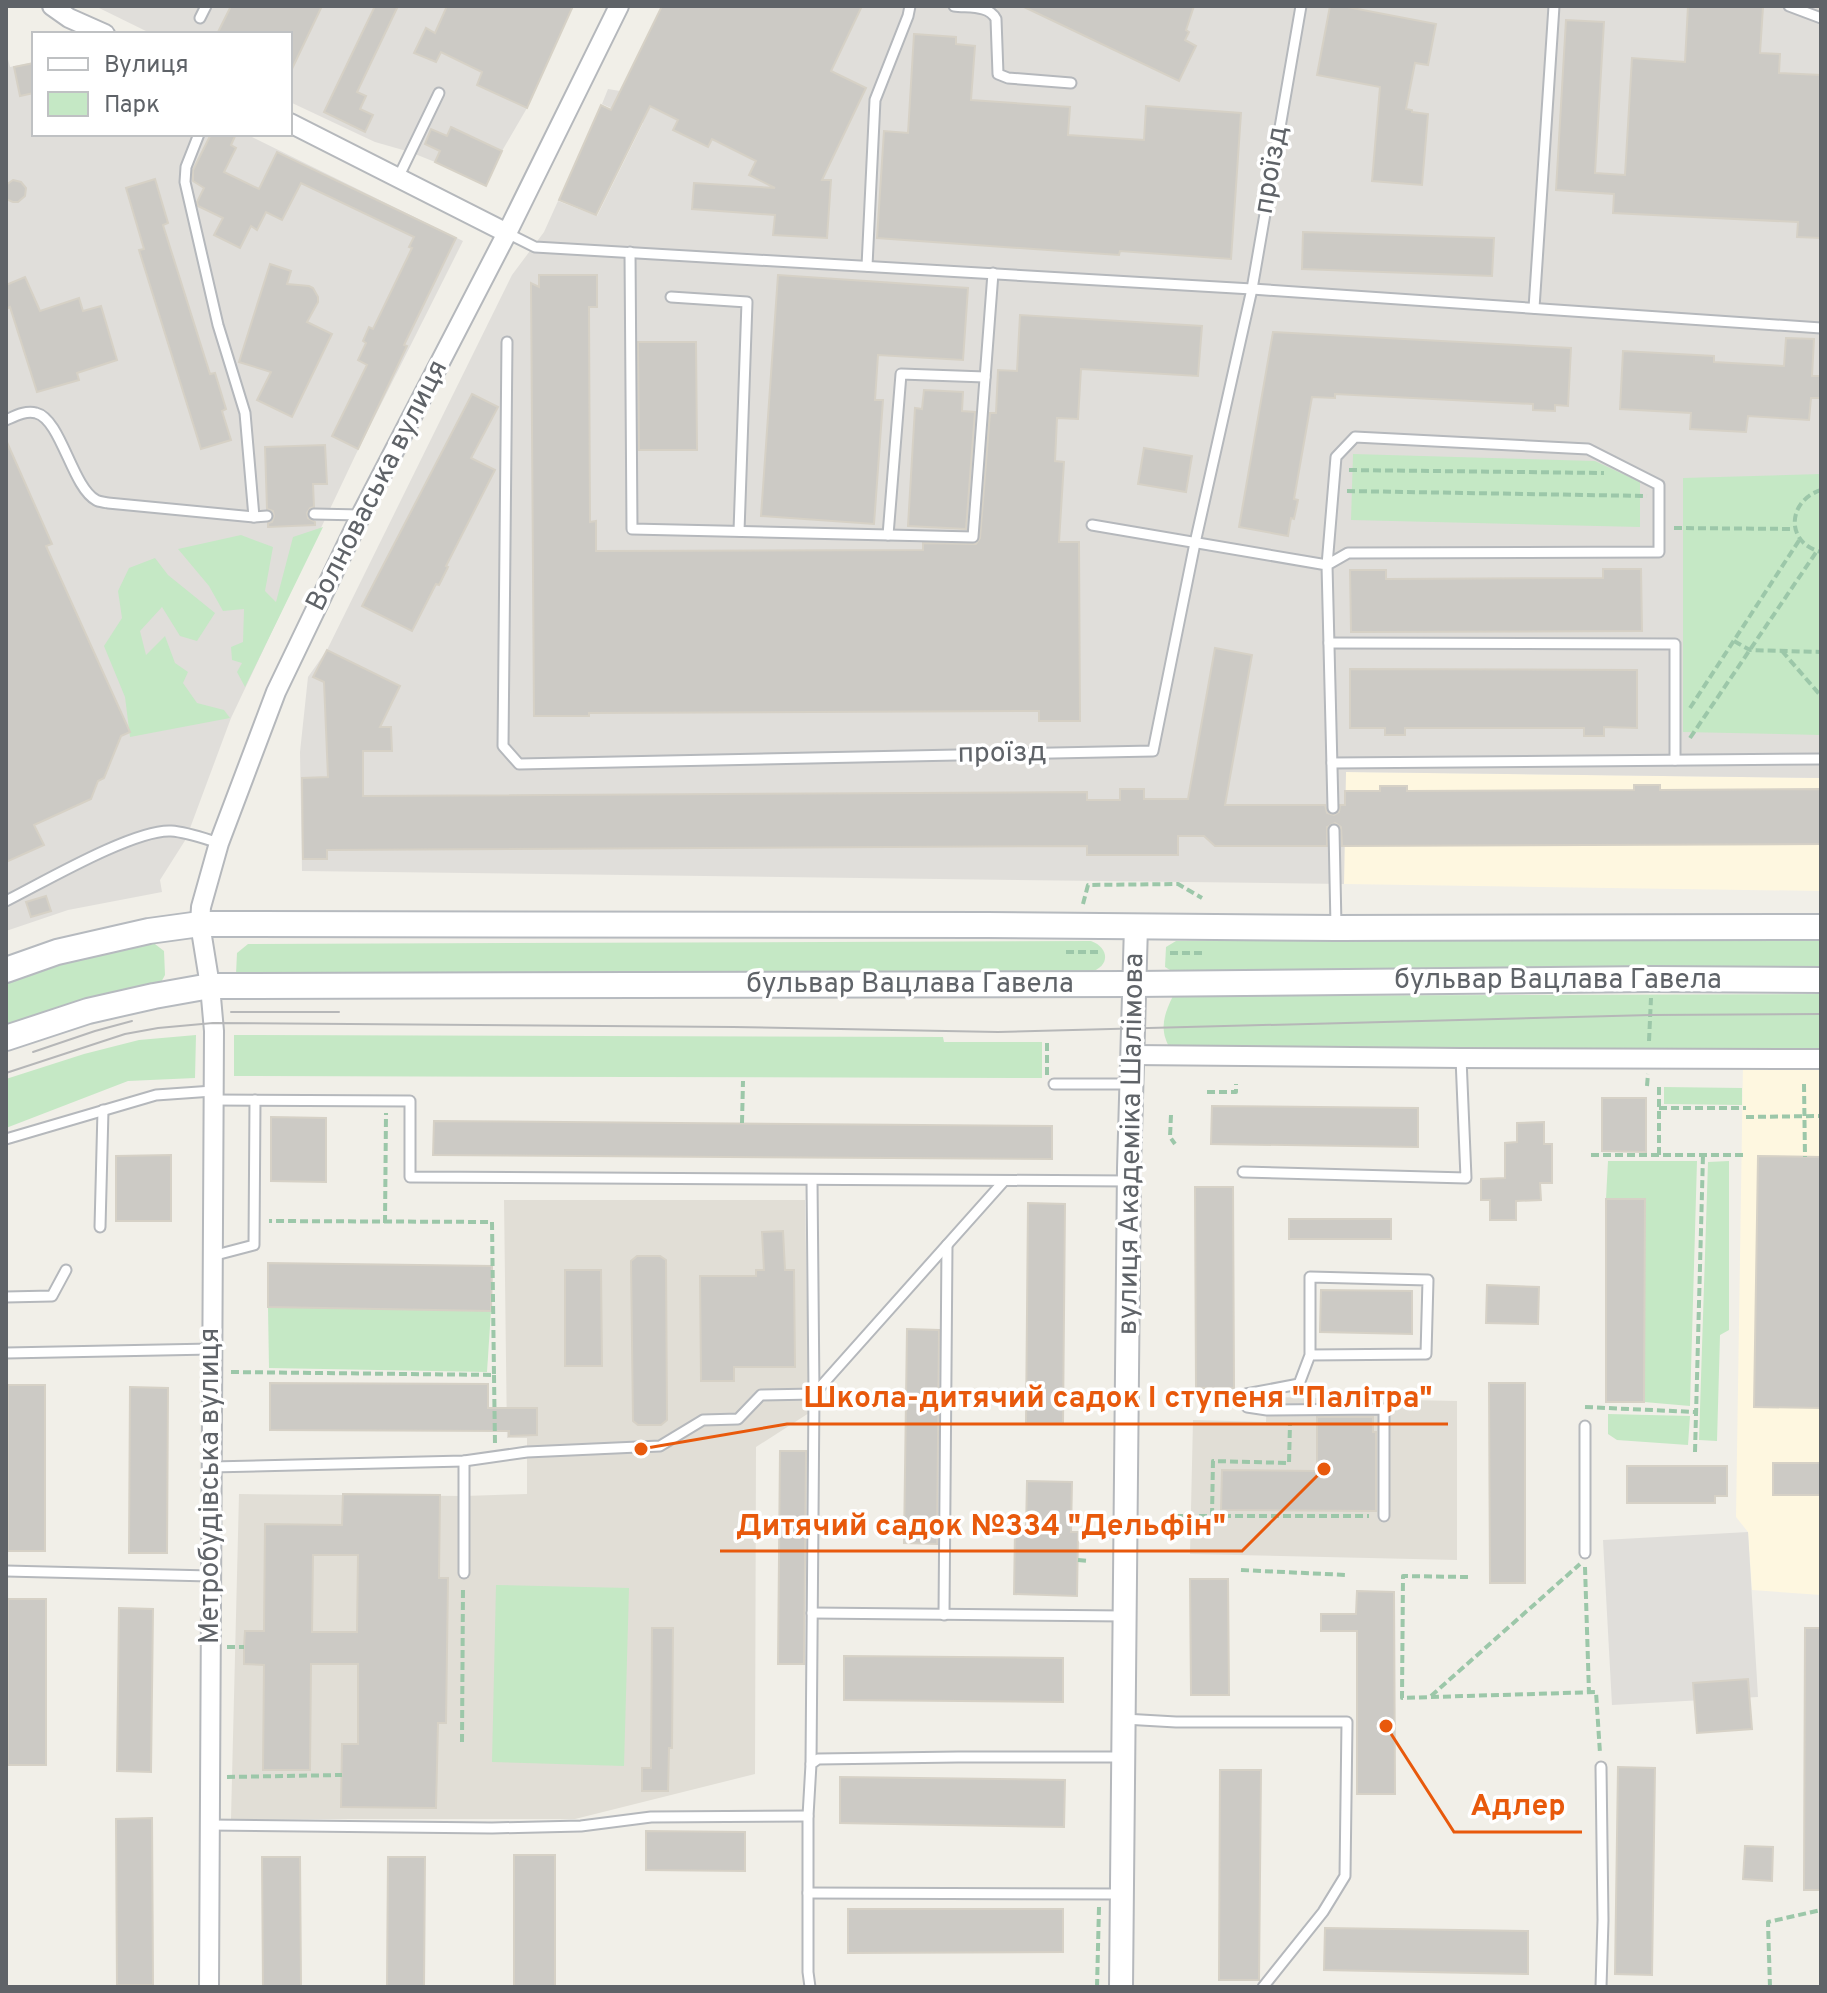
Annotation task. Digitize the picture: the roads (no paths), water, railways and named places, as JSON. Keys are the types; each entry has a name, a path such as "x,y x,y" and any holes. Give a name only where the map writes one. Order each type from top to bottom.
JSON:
{"main road":[{"name":"бульвар Вацлава Гавела","path":"6,970 86,945 200,924 1821,927"},
{"name":"бульвар Вацлава Гавела","path":"6,1038 88,1011 210,986 1821,980"}],"street":[{"path":"52,6 69,18 100,32"},
{"name":"Волноваська вулиця","path":"210,986 200,924 201,907 219,843 276,692 361,515 507,233 619,6"},
{"path":"292,124 507,233"},
{"name":"вулиця Академіка Шалімова","path":"1121,1987 1129,1181 1136,926"},
{"name":"Метробудівська вулиця","path":"209,1987 213,1096 210,986"},
{"path":"1132,1055 1821,1059"}],"lane":[{"path":"200,18 206,6"},
{"path":"867,266 875,100 910,6"},
{"path":"954,6 987,9 995,15 998,74 1008,78 1071,83"},
{"name":"проїзд","path":"507,342 503,746 519,764 1153,751 1195,543 1252,289 1301,6"},
{"path":"1534,308 1554,6"},
{"path":"1789,6 1821,18"},
{"path":"398,178 439,93"},
{"path":"198,136 186,167 185,182 218,325 245,413 254,517"},
{"path":"507,233 535,247 1252,289 1821,328"},
{"path":"630,252 632,529 973,537 993,273"},
{"path":"671,297 747,302 739,531"},
{"path":"888,535 901,374 985,377"},
{"path":"6,420 23,413 38,413 49,422 85,489 95,499 108,503 267,516"},
{"path":"1092,525 1327,565 1348,553 1659,552 1659,485 1588,449 1355,437 1336,457 1327,565 1333,808"},
{"path":"314,514 361,515"},
{"path":"1329,643 1675,644 1675,760"},
{"path":"1332,763 1821,759"},
{"path":"1334,830 1336,928"},
{"path":"6,901 113,847 144,836 168,831 219,843"},
{"path":"1243,1172 1466,1178 1461,1058"},
{"path":"1050,1082 1131,1084"},
{"path":"6,1139 156,1095 255,1100 410,1101 410,1177 1129,1181"},
{"path":"212,1256 254,1245 255,1100"},
{"path":"100,1227 103,1110"},
{"path":"810,1987 808,1816 814,1394 812,1180"},
{"path":"211,1467 464,1461 527,1452 660,1446 703,1420 738,1419 761,1395 814,1394 1004,1181"},
{"path":"944,1615 947,1245"},
{"path":"6,1297 52,1296 66,1270"},
{"path":"1246,1394 1299,1384 1310,1355 1310,1277 1428,1280 1426,1354 1310,1355"},
{"path":"6,1353 212,1349"},
{"path":"1247,1407 1384,1409 1384,1516"},
{"path":"1585,1426 1585,1553"},
{"path":"464,1461 464,1573"},
{"path":"6,1571 210,1576"},
{"path":"812,1613 1125,1616"},
{"path":"1124,1719 1347,1722 1345,1876 1323,1912 1263,1987"},
{"path":"811,1764 818,1759 1124,1757"},
{"path":"1601,1767 1601,1987"},
{"path":"209,1825 507,1828 581,1826 651,1817 808,1816"},
{"path":"808,1893 1122,1894"}],"tram line":[{"path":"231,1012 339,1012"},
{"path":"6,1073 125,1034 213,1023 998,1032 1651,1015 1821,1014"},
{"path":"33,1052 132,1021"}],"place":[{"name":"Школа-дитячий садок І ступеня \"Палітра\"","path":"641,1449"},
{"name":"Дитячий садок №334 \"Дельфін\"","path":"1324,1469"},
{"name":"Адлер","path":"1386,1726"}]}
